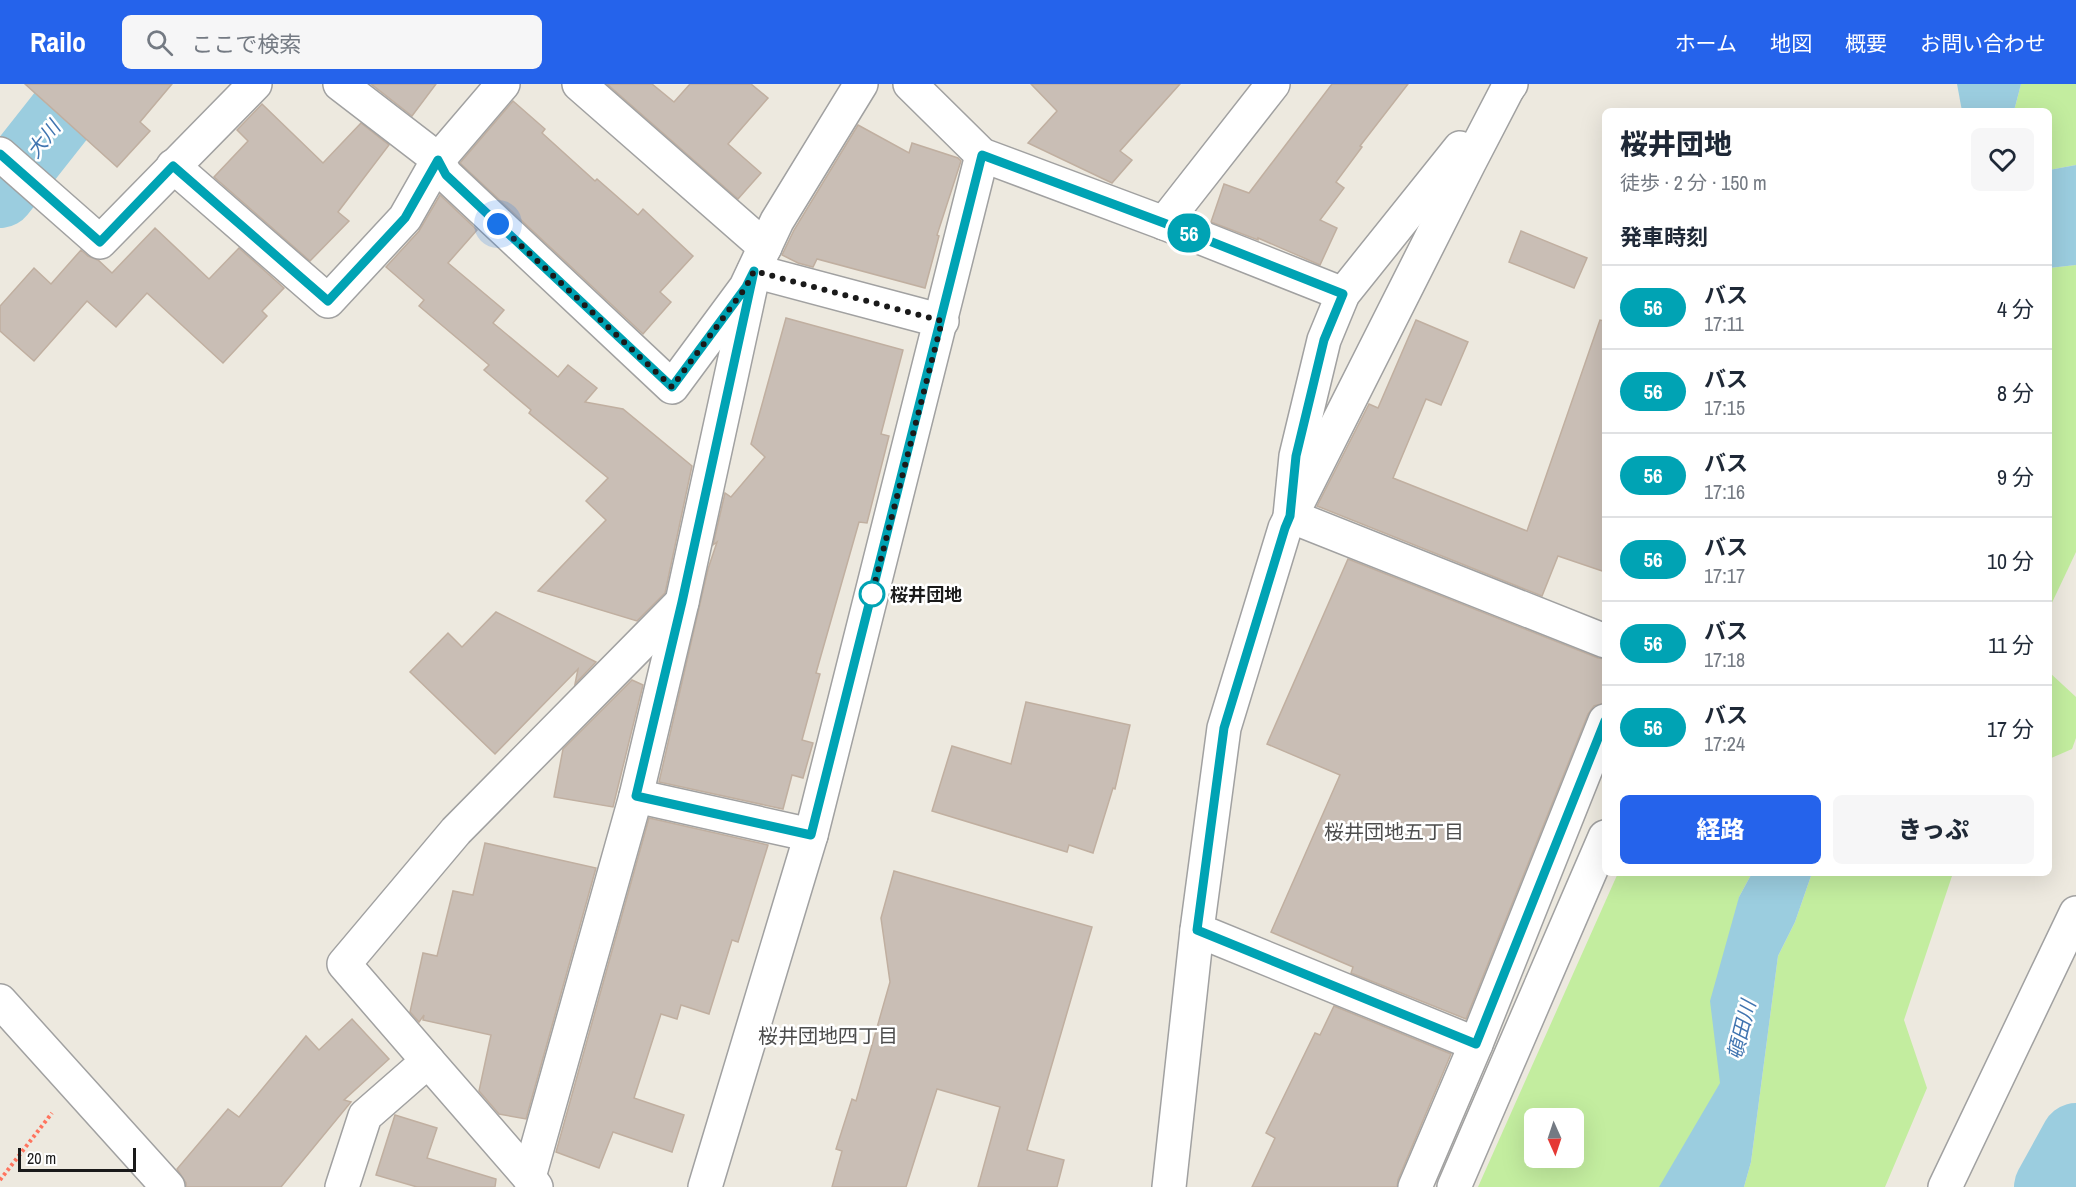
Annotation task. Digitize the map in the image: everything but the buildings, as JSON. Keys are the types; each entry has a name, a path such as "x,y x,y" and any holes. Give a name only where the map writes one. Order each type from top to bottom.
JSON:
{"street":[{"path":"0,154 100,242 255,84"},
{"path":"340,84 438,160 446,175 672,387 746,287 777,220 861,84"},
{"path":"173,166 328,301 405,218 438,160 503,84"},
{"path":"579,84 760,259 942,321"},
{"path":"910,84 982,155 1164,223 1343,294"},
{"path":"1164,223 1273,84"},
{"path":"1290,516 1296,456 1324,340 1343,294 1510,86"},
{"path":"1169,1187 1197,930 1224,728 1285,528 1468,163 1510,86"},
{"path":"705,1187 811,835 982,155"},
{"path":"533,1182 636,796 760,259"},
{"path":"1290,516 1602,640"},
{"path":"533,1182 344,964 456,831 682,602"},
{"path":"1415,1187 1476,1044 1602,729"},
{"path":"636,796 811,835"},
{"path":"1454,1187 1602,844"},
{"path":"1946,1187 2076,913"},
{"path":"1197,930 1476,1044"},
{"path":"0,1001 168,1187"},
{"path":"342,1187 365,1116 428,1061"}],"path":[{"path":"0,1180 74,1084"}],"green space":[{"path":"2021,84 2076,84 2076,165 2052,169 2052,108 2015,108"},
{"path":"2076,265 2076,552 2052,603 2052,268"},
{"path":"2052,675 2076,697 2076,738 2072,749 2052,758"},
{"path":"1617,876 1750,876 1739,897 1726,1088 1662,1187 1478,1187"},
{"path":"1811,876 1952,876 1904,1020 1927,1088 1885,1187 1744,1187 1751,1162 1778,956 1795,922"}],"water":[{"path":"1957,84 2021,84 2015,108 1961,108"},
{"path":"2076,165 2076,265 2052,268 2052,169"},
{"name":"頓田川","path":"1750,876 1811,876 1795,922 1778,956 1751,1162 1744,1187 1659,1187 1720,1083 1710,1001 1739,897"}],"waterway":[{"name":"大川","path":"0,193 86,84"},
{"path":"2049,1187 2076,1138"}],"bus line":[{"name":"56","path":"0,154 100,242 173,166 328,301 405,218 438,160 446,175 672,387 746,287 754,271 682,602 636,796 811,835 982,155 1164,223 1343,294 1324,340 1296,456 1290,516 1224,728 1197,930 1476,1044 1602,729"}],"place":[{"name":"桜井団地","path":"872,594"}],"district":[{"name":"桜井団地五丁目","path":"1394,831"},
{"name":"桜井団地四丁目","path":"828,1035"}],"route":[{"path":"498,224 672,387 746,287 754,271 942,321 872,594"}]}
